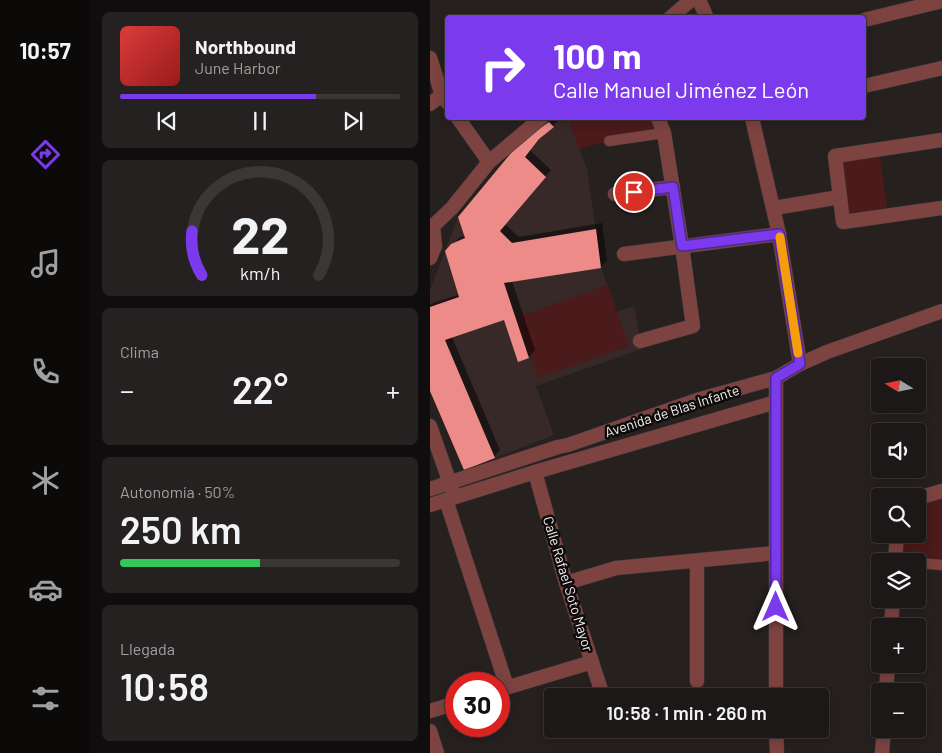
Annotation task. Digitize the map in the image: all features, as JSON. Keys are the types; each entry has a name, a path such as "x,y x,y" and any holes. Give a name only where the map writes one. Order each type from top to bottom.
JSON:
{"street":[{"path":"674,15 691,0"},
{"path":"699,0 706,15"},
{"path":"866,20 942,1"},
{"path":"430,58 445,99 430,104"},
{"path":"866,86 942,68"},
{"path":"459,120 489,162"},
{"path":"430,258 435,246 431,226 452,208 489,162 539,120"},
{"path":"640,341 693,326 673,187 664,133 659,120"},
{"path":"755,120 779,234 800,364"},
{"path":"609,141 664,133"},
{"path":"942,140 835,156 843,222 942,208"},
{"path":"615,194 673,187"},
{"path":"774,208 840,197"},
{"path":"624,254 779,234"},
{"name":"Avenida de Blas Infante","path":"430,488 568,445 697,400 776,378 800,364 827,352 942,311"},
{"path":"776,378 776,688"},
{"name":"Avenida de Blas Infante","path":"430,505 535,472 776,402"},
{"path":"430,426 450,482 450,499 498,672"},
{"path":"568,445 571,462"},
{"name":"Calle Rafael Soto Mayor","path":"535,472 566,583 601,688"},
{"path":"926,496 942,491"},
{"path":"566,583 616,568 776,553"},
{"path":"697,561 697,681"},
{"path":"926,564 942,565"},
{"path":"510,687 592,662"},
{"path":"430,711 445,706"},
{"path":"776,738 777,753"},
{"path":"882,753 883,738"}],"shaded area":[{"path":"553,120 569,120 587,169 601,268 617,312 634,306 642,349 536,386 554,435 464,470 430,391 430,290 458,217 497,171"},
{"path":"569,120 651,120 655,131 609,141 579,149"},
{"path":"879,150 888,215 843,222 835,156"},
{"path":"608,285 629,346 538,378 517,317"},
{"path":"942,491 942,571 926,570 926,553 896,553 896,543 926,543 926,496"}],"building":[{"path":"549,122 554,127 539,139 525,157 546,177 500,231 512,243 596,229 601,268 504,283 529,358 518,362 504,320 445,340 495,458 464,470 430,391 430,307 459,297 445,251 451,244 465,238 458,217 521,141"}],"slow traffic":[{"path":"780,237 798,353"}],"route":[{"path":"634,192 673,187 682,246 779,234 800,364 776,378 776,607"}]}
